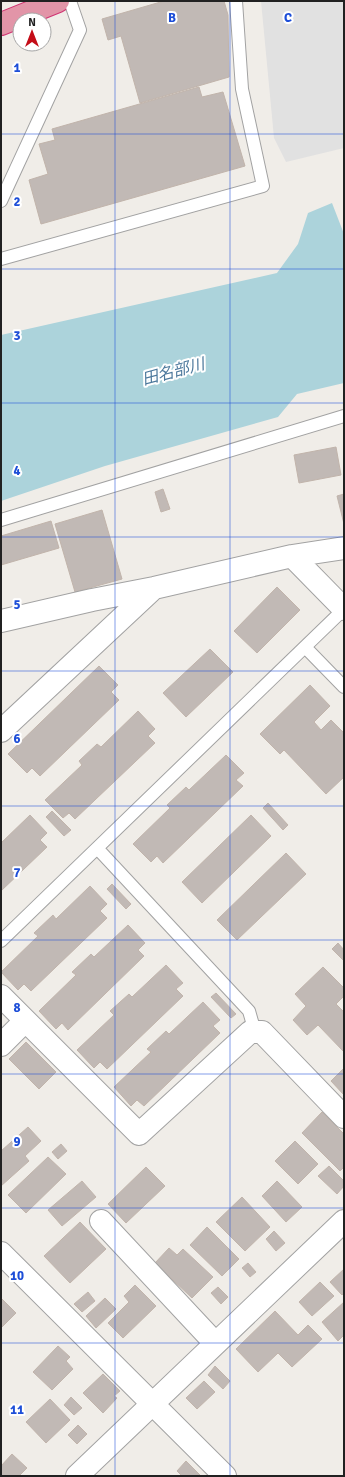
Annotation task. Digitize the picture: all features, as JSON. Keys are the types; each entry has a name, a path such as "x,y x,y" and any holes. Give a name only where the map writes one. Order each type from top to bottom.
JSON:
{"highway":[{"path":"1,24 58,1"}],"street":[{"path":"1,622 92,600 154,588 292,556 344,548"},
{"path":"292,556 344,609"},
{"path":"1,731 154,588"},
{"path":"1,996 138,1134 250,1032 262,1032 344,1118"},
{"path":"1,1045 25,1021"},
{"path":"100,1221 215,1343"},
{"path":"77,1476 215,1343 342,1225"},
{"path":"1,1253 225,1476"}],"lane":[{"path":"1,201 80,30 70,1"},
{"path":"1,259 263,186 242,89 236,1"},
{"path":"1,520 344,416"},
{"path":"1,941 344,609"},
{"path":"305,647 344,687"},
{"path":"97,848 249,1011 255,1032"}],"shaded area":[{"path":"261,1 344,1 344,148 286,162 274,138"}],"water":[{"name":"田名部川","path":"332,203 344,234 344,383 297,394 278,417 105,466 1,501 1,335 277,273 298,244 308,213"}],"building":[{"path":"164,1 224,1 228,15 229,77 140,103 121,36 108,40 102,19"},
{"path":"199,87 202,97 223,92 245,166 41,224 29,180 48,174 39,144 55,140 52,129"},
{"path":"336,447 341,475 299,483 294,455"},
{"path":"163,489 170,509 161,512 155,492"},
{"path":"344,494 344,524 337,496"},
{"path":"102,510 122,579 75,592 55,524"},
{"path":"51,521 59,548 1,565 1,536"},
{"path":"277,587 300,610 257,653 234,631"},
{"path":"210,649 233,672 186,717 163,693"},
{"path":"99,666 118,685 111,692 119,700 40,776 32,768 27,773 8,754"},
{"path":"310,685 330,706 314,722 321,730 331,720 344,733 344,777 326,794 284,750 280,754 260,734"},
{"path":"138,711 155,729 148,736 155,743 75,819 69,813 63,818 45,800 82,765 79,761 97,744 101,747"},
{"path":"226,755 244,773 236,780 243,786 163,863 157,856 151,862 133,844 170,808 167,805 186,787 189,790"},
{"path":"268,803 288,825 283,830 263,808"},
{"path":"52,811 71,830 64,836 46,817"},
{"path":"30,815 47,833 40,840 47,847 1,891 1,843"},
{"path":"251,815 271,836 202,903 182,882"},
{"path":"286,853 306,874 237,940 217,920"},
{"path":"112,884 131,904 126,909 107,889"},
{"path":"90,886 107,904 100,911 107,918 31,991 24,984 18,990 1,972 38,936 34,933 53,915 56,919"},
{"path":"128,925 145,943 138,950 144,956 68,1030 62,1023 56,1029 39,1011 76,975 72,972 91,954 94,957"},
{"path":"338,943 344,950 344,961 332,949"},
{"path":"166,965 183,983 176,989 183,996 107,1069 100,1062 94,1068 77,1050 114,1015 110,1011 129,994 132,997"},
{"path":"323,967 344,988 344,996 336,1004 344,1012 344,1052 318,1025 307,1035 293,1020 306,1006 295,994"},
{"path":"216,993 236,1014 231,1018 211,997"},
{"path":"203,1002 220,1020 213,1026 220,1033 144,1106 137,1100 131,1106 114,1087 151,1052 147,1049 166,1031 169,1034"},
{"path":"26,1042 56,1072 39,1089 9,1059"},
{"path":"344,1068 344,1095 331,1081"},
{"path":"322,1112 344,1134 344,1167 340,1171 302,1133"},
{"path":"28,1127 41,1141 25,1156 29,1161 1,1186 1,1151"},
{"path":"295,1141 318,1164 298,1184 275,1161"},
{"path":"61,1144 67,1151 58,1159 52,1152"},
{"path":"48,1157 66,1174 26,1213 8,1195"},
{"path":"329,1166 344,1181 344,1186 337,1194 318,1176"},
{"path":"146,1167 165,1186 126,1223 108,1204"},
{"path":"82,1181 96,1197 62,1226 48,1210"},
{"path":"277,1181 302,1207 286,1222 262,1196"},
{"path":"242,1197 270,1227 245,1251 216,1222"},
{"path":"80,1222 106,1249 70,1283 44,1256"},
{"path":"207,1227 239,1259 222,1276 190,1245"},
{"path":"274,1231 285,1243 276,1251 266,1239"},
{"path":"169,1248 177,1255 183,1249 213,1277 192,1298 155,1263"},
{"path":"248,1263 256,1272 250,1277 242,1268"},
{"path":"344,1269 344,1293 342,1295 330,1282"},
{"path":"320,1282 334,1296 312,1316 299,1302"},
{"path":"135,1285 156,1306 123,1338 108,1323 129,1302 124,1296"},
{"path":"218,1287 228,1297 221,1304 211,1293"},
{"path":"88,1292 95,1301 82,1312 74,1304"},
{"path":"1,1298 16,1313 1,1328"},
{"path":"105,1298 116,1309 96,1328 86,1316"},
{"path":"344,1302 344,1335 338,1341 322,1322"},
{"path":"275,1311 298,1335 308,1325 322,1339 292,1367 278,1353 258,1372 236,1349"},
{"path":"58,1346 70,1357 66,1361 73,1369 52,1390 33,1372"},
{"path":"215,1366 230,1381 223,1389 208,1375"},
{"path":"103,1374 120,1391 114,1396 117,1398 103,1413 83,1393"},
{"path":"204,1381 215,1392 197,1409 186,1398"},
{"path":"71,1397 82,1408 74,1415 64,1405"},
{"path":"50,1399 70,1420 46,1443 26,1422"},
{"path":"78,1425 87,1434 77,1444 68,1435"},
{"path":"12,1454 27,1468 19,1476 1,1476 1,1466"},
{"path":"186,1461 201,1476 182,1476 177,1471"}]}
